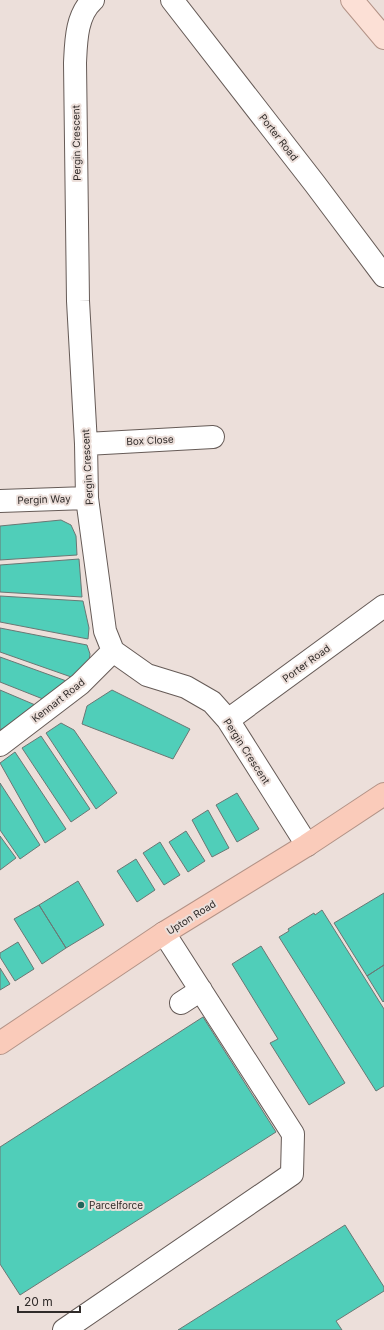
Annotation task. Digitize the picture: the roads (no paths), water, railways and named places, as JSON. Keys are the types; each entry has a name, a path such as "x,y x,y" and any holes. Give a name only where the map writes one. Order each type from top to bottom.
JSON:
{"highway":[{"name":"Upton Road","path":"0,1043 164,934 307,845 384,794"}],"main road":[{"path":"352,0 384,38"}],"street":[{"name":"Pergin Crescent","path":"93,0 88,5 77,31 75,63 78,300 86,444 87,498 105,631 113,651 147,675 186,687 212,702 228,720 307,845"},
{"name":"Porter Road","path":"172,0 315,184 384,276"},
{"name":"Box Close","path":"86,444 213,437"},
{"name":"Pergin Way","path":"0,501 87,498"},
{"name":"Porter Road","path":"228,720 384,606"},
{"name":"Kennart Road","path":"0,745 80,684 113,651"},
{"path":"64,1330 292,1174 293,1134 164,934"},
{"path":"181,1003 201,990"}],"place":[{"name":"Parcelforce","path":"81,1205"}]}
